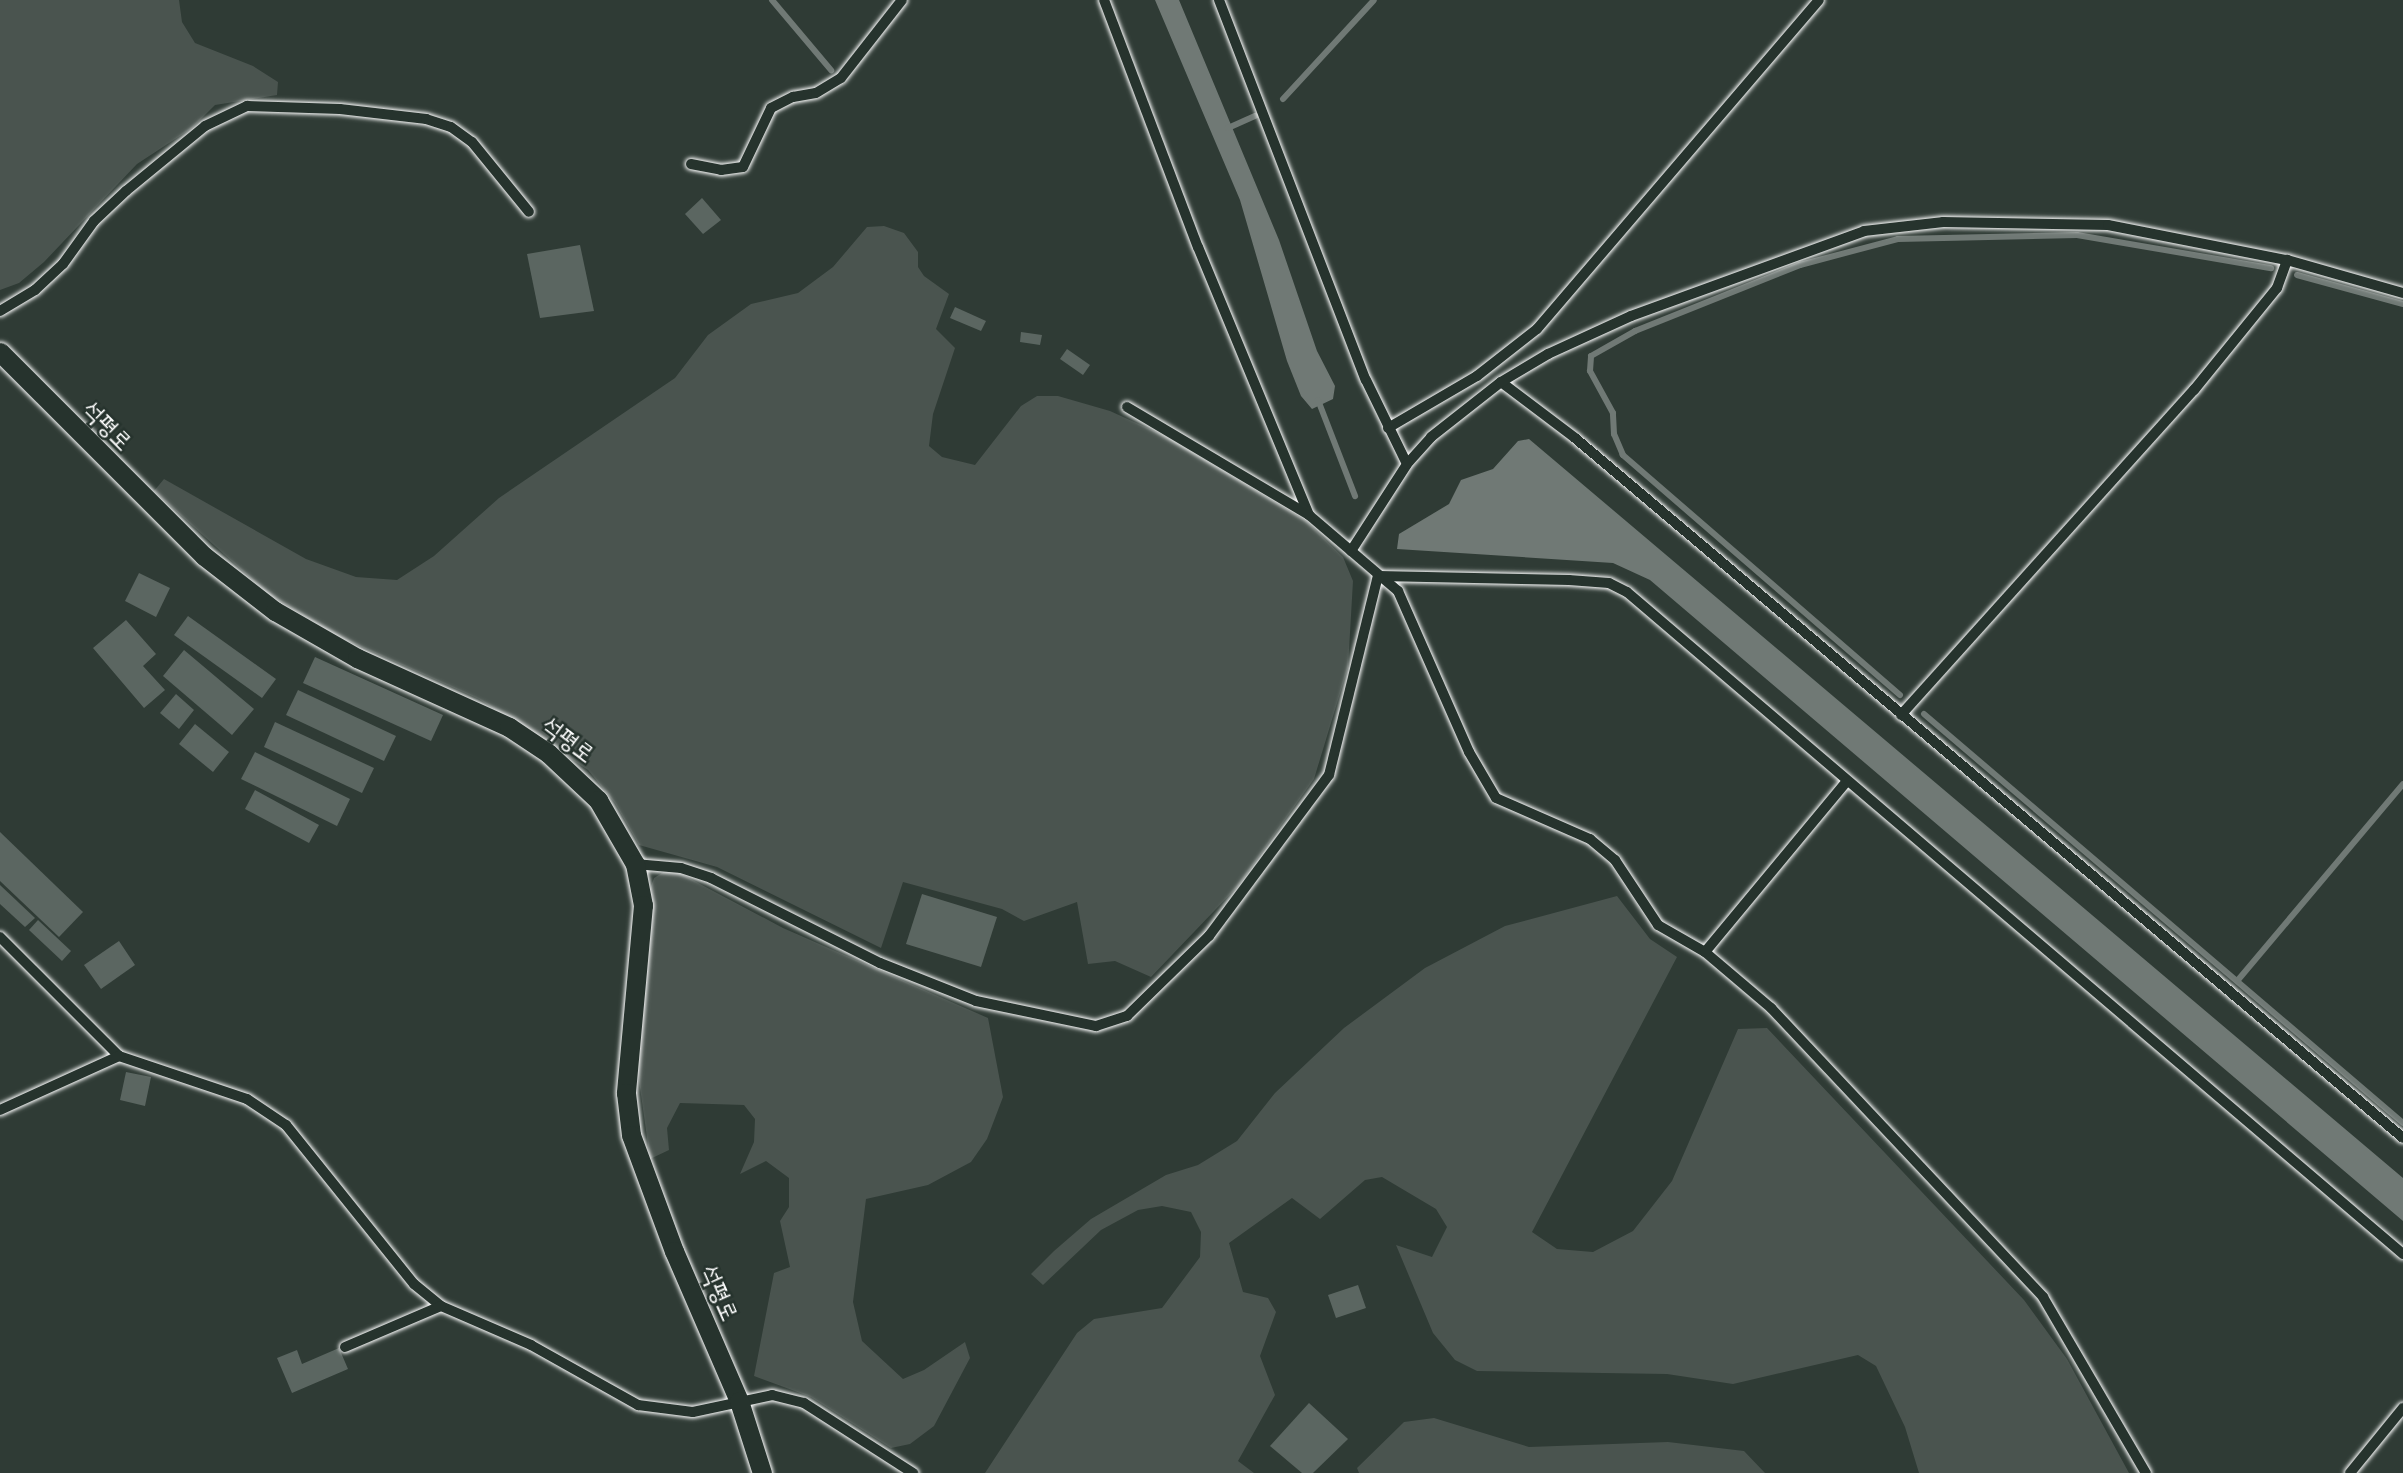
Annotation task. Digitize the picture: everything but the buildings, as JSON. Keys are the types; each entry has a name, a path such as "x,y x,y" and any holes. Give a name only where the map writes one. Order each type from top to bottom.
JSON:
{"street":[{"name":"석평로","path":"0,352 204,556 275,611 357,658 509,727 557,761 598,800 635,864 643,905 626,1093 631,1135 674,1251 739,1401 762,1473"}],"lane":[{"path":"691,164 721,170 743,167 771,108 793,97 816,93 841,78 902,0"},
{"path":"1104,0 1198,247 1309,515"},
{"path":"1219,0 1388,428 1407,464"},
{"path":"1388,428 1477,376 1537,329 1819,0"},
{"path":"0,311 35,290 63,264 94,221 126,191 205,126 247,106 340,109 426,119 451,127 472,142 529,212"},
{"path":"1351,551 1407,464 1431,437 1501,382 1548,354 1631,316 1832,241 1896,226 1943,222 2108,225 2287,260 2403,293"},
{"path":"1901,715 2194,390 2277,288 2287,260"},
{"path":"1501,382 1575,438 2403,1138"},
{"path":"1128,407 1309,515 1398,591 1408,608 1469,752 1496,798 1590,839 1615,860 1658,925 1705,952 1771,1008 2043,1297 2146,1473"},
{"path":"635,864 681,869 711,878 880,963 976,1001 1096,1026 1127,1016 1209,936 1329,775 1378,576"},
{"path":"1378,576 1609,583 1645,607 2403,1254"},
{"path":"1705,952 1847,780"},
{"path":"0,937 119,1056 247,1099 286,1125 414,1284 441,1306 519,1339 638,1405 693,1412 772,1395 804,1403 913,1473"},
{"path":"0,1110 119,1056"},
{"path":"345,1347 441,1306"},
{"path":"2350,1473 2403,1408"}],"shaded area":[{"path":"0,0 179,0 182,22 195,43 253,66 278,82 277,95 215,105 192,128 137,164 44,262 19,283 0,290"},
{"path":"1155,0 1179,0 1279,240 1317,351 1335,386 1333,399 1312,409 1301,396 1287,361 1240,200"},
{"path":"884,226 904,233 918,252 918,267 924,276 949,294 936,329 955,348 933,414 929,446 942,457 975,465 1021,406 1037,396 1058,396 1110,411 1165,436 1306,521 1343,557 1353,581 1348,667 1314,779 1238,886 1151,977 1115,961 1088,964 1077,902 1024,921 1002,909 903,882 881,948 717,867 639,845 615,803 588,770 479,699 339,637 267,593 154,491 164,479 306,559 356,577 397,580 434,556 499,498 675,378 708,335 751,304 798,293 833,267 867,227"},
{"path":"1529,439 2403,1178 2403,1221 1650,580 1613,563 1397,549 1399,534 1449,504 1461,480 1493,469 1518,441"},
{"path":"670,868 783,928 988,1018 1003,1097 987,1139 971,1162 928,1185 866,1199 853,1302 862,1341 903,1379 924,1370 965,1342 970,1358 934,1426 910,1444 891,1448 811,1397 754,1376 774,1273 790,1267 780,1221 789,1207 789,1178 766,1161 740,1174 754,1142 755,1119 744,1105 680,1103 667,1128 669,1150 650,1159 637,1066 647,898 654,878"},
{"path":"1617,896 1650,939 1677,957 1532,1232 1557,1249 1593,1252 1633,1231 1672,1181 1738,1029 1767,1028 2024,1300 2067,1359 2129,1473 1919,1473 1905,1427 1876,1366 1858,1355 1733,1384 1667,1374 1477,1371 1455,1360 1433,1333 1396,1245 1432,1257 1447,1227 1436,1209 1382,1177 1365,1180 1320,1219 1292,1198 1229,1243 1243,1292 1268,1298 1276,1312 1260,1356 1275,1395 1238,1461 1254,1473 985,1473 1077,1333 1094,1319 1162,1308 1200,1257 1201,1232 1191,1212 1162,1206 1138,1210 1101,1230 1043,1285 1031,1274 1054,1251 1091,1219 1166,1175 1198,1165 1237,1141 1275,1093 1344,1028 1425,968 1505,926"},
{"path":"1434,1418 1529,1447 1668,1442 1744,1451 1765,1473 1359,1473 1357,1468 1404,1422"}],"waterway":[{"path":"772,0 831,70"},
{"path":"1283,99 1374,0"},
{"path":"1228,128 1255,116"},
{"path":"1900,695 1623,455 1614,434 1613,413 1590,371 1591,356 1635,331 1800,265 1898,239 2077,235 2271,268"},
{"path":"2297,275 2403,304"},
{"path":"1318,400 1355,496"},
{"path":"1924,714 2403,1123"},
{"path":"2238,980 2403,784"}]}
